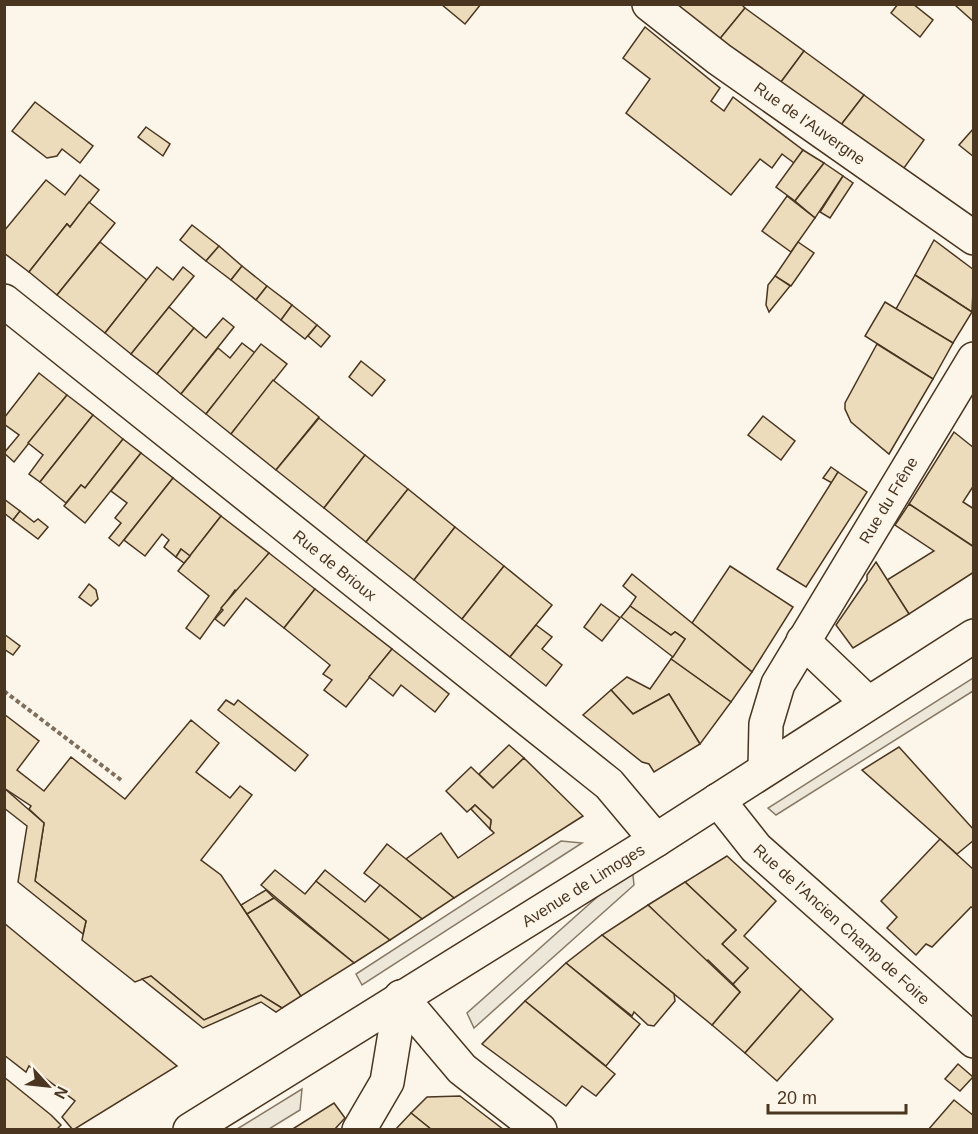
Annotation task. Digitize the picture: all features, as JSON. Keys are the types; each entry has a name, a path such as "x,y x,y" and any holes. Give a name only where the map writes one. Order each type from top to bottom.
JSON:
{"street":[{"name":"Rue de l'Auvergne","path":"649,4 718,59 974,238"},
{"name":"Rue de Brioux","path":"4,301 609,784 656,840"},
{"name":"Rue du Frêne","path":"765,770 766,724 778,684 974,359"},
{"name":"Avenue de Limoges","path":"190,1130 656,840 974,636"},
{"path":"803,641 868,703"},
{"name":"Rue de l'Ancien Champ de Foire","path":"718,800 756,848 974,1041"},
{"path":"359,1130 387,1082 401,997"},
{"path":"401,997 462,1069 540,1130"}],"path":[{"path":"4,691 121,780"}],"shaded area":[{"path":"973,678 973,691 776,815 768,808"},
{"path":"561,841 582,843 362,985 356,974"},
{"path":"632,866 634,885 474,1028 467,1013"},
{"path":"302,1089 300,1110 269,1129 237,1129"}],"building":[{"path":"441,4 481,4 465,24"},
{"path":"674,4 741,4 745,8 718,41"},
{"path":"898,4 913,4 933,20 920,37 891,13"},
{"path":"974,4 974,22 956,6"},
{"path":"745,8 804,51 778,86 718,41"},
{"path":"645,27 720,88 711,101 724,111 733,97 803,150 794,163 782,154 772,168 760,159 731,195 626,113 650,79 623,58"},
{"path":"804,51 864,95 837,130 778,86"},
{"path":"864,95 924,140 899,175 837,130"},
{"path":"35,102 93,146 80,163 62,149 57,156 47,158 12,131"},
{"path":"146,127 170,144 163,156 138,137"},
{"path":"974,128 974,157 959,145"},
{"path":"803,150 824,163 795,201 776,187"},
{"path":"824,163 843,176 815,218 795,201"},
{"path":"80,175 99,190 70,227 67,224 29,272 4,253 4,231 46,180 65,195"},
{"path":"843,176 853,183 830,218 820,212"},
{"path":"787,196 815,218 791,252 762,231"},
{"path":"89,202 115,223 57,295 29,272 67,224 70,227"},
{"path":"192,225 219,246 206,261 180,240"},
{"path":"934,240 974,270 972,312 915,275"},
{"path":"100,242 147,280 105,333 57,295"},
{"path":"798,242 814,253 791,286 775,276"},
{"path":"219,246 242,266 231,280 206,261"},
{"path":"242,266 267,286 256,300 231,280"},
{"path":"157,267 173,280 183,267 194,276 131,354 105,333"},
{"path":"915,275 972,312 953,343 896,309"},
{"path":"775,276 790,286 769,312 766,305 768,285"},
{"path":"267,286 292,305 281,320 256,300"},
{"path":"885,302 953,343 933,379 865,336"},
{"path":"292,305 317,325 305,339 281,320"},
{"path":"169,307 194,328 157,374 131,354"},
{"path":"223,318 234,327 181,394 157,374 194,328 206,338"},
{"path":"317,325 330,336 321,347 308,336"},
{"path":"242,343 255,353 206,414 181,394 218,348 230,358"},
{"path":"261,344 287,364 231,434 206,414"},
{"path":"877,344 933,379 889,454 851,422 845,409 845,403"},
{"path":"361,361 385,380 372,396 349,377"},
{"path":"39,373 67,395 14,462 4,453 19,435 4,424 4,418"},
{"path":"273,380 319,417 276,470 231,434"},
{"path":"67,395 93,415 40,482 29,474 43,455 28,443"},
{"path":"93,415 123,439 85,488 81,485 66,503 40,482"},
{"path":"763,416 795,441 781,460 748,435"},
{"path":"319,418 365,455 324,508 276,470"},
{"path":"954,432 974,448 974,485 963,502 974,509 974,547 909,504"},
{"path":"123,439 141,453 85,523 64,506 81,485 85,488"},
{"path":"141,453 173,478 119,546 109,538 121,523 115,518 127,503 111,491"},
{"path":"365,455 408,489 366,542 324,508"},
{"path":"831,467 838,472 832,483 823,478"},
{"path":"838,472 867,492 806,587 777,569"},
{"path":"173,478 221,516 190,556 181,549 176,557 164,547 169,540 162,534 145,556 124,540"},
{"path":"408,489 455,527 414,580 366,542"},
{"path":"4,499 20,511 13,520 4,513"},
{"path":"909,504 974,547 974,572 909,614 887,580 934,551 895,525"},
{"path":"20,511 34,522 38,519 48,527 38,539 13,520"},
{"path":"221,516 269,553 238,592 235,590 200,639 186,628 209,596 178,571"},
{"path":"455,527 504,566 462,619 414,580"},
{"path":"181,549 190,556 184,563 176,557"},
{"path":"269,553 315,589 284,628 246,598 224,626 215,619 223,610 221,608"},
{"path":"876,562 909,614 853,648 836,625 867,580 867,575"},
{"path":"504,566 552,605 510,657 462,619"},
{"path":"730,566 793,607 752,672 692,623"},
{"path":"632,574 752,672 731,702 671,659 685,639 675,632 671,635 630,606 636,597 623,586"},
{"path":"89,584 96,590 98,599 91,606 79,597"},
{"path":"315,589 392,649 346,707 324,690 332,680 323,674 330,665 284,628"},
{"path":"601,604 620,618 602,641 584,627"},
{"path":"630,606 671,635 675,632 685,639 673,657 621,617"},
{"path":"536,625 552,637 542,649 562,665 546,686 510,657"},
{"path":"4,634 20,646 13,655 4,649"},
{"path":"392,649 449,694 435,712 401,685 393,696 369,677"},
{"path":"671,659 731,702 700,744 669,694 633,714 611,690 627,677 650,689"},
{"path":"611,690 633,714 669,694 700,744 654,772 649,764 642,762 583,715"},
{"path":"226,700 234,705 238,700 308,755 295,771 218,710"},
{"path":"4,714 39,741 17,770 44,791 71,757 125,799 191,720 219,743 196,772 230,798 240,786 252,795 201,860 221,875 301,996 282,1008 261,995 204,1020 151,976 135,982 82,940 86,921 35,881 44,823 29,809 31,806 4,788"},
{"path":"509,745 524,758 493,788 479,774"},
{"path":"899,747 974,830 974,840 957,854 862,770"},
{"path":"524,758 583,816 454,898 406,859 441,833 458,858 494,833 490,829 491,820 475,805 467,812 446,791 471,767 493,788"},
{"path":"4,788 44,823 35,881 86,921 83,934 18,882 27,826 4,808"},
{"path":"475,805 491,820 490,829 471,809"},
{"path":"940,839 974,870 974,909 971,907 932,947 926,944 916,955 887,928 897,917 881,901"},
{"path":"387,844 454,898 422,919 364,873"},
{"path":"727,856 776,901 744,936 801,989 745,1053 712,1025 740,992 733,984 748,968 722,944 736,930 685,882"},
{"path":"275,870 305,894 316,881 390,940 354,963 261,885"},
{"path":"325,870 365,902 380,885 422,919 390,940 316,881"},
{"path":"685,882 736,930 722,944 748,968 733,984 708,960 706,962 648,905"},
{"path":"266,890 274,898 247,914 241,905"},
{"path":"274,898 354,963 301,996 247,914"},
{"path":"648,905 740,992 712,1025 602,935"},
{"path":"4,923 177,1066 73,1130 62,1117 75,1101 29,1066 26,1072 4,1055"},
{"path":"602,935 674,994 675,1001 654,1026 648,1025 634,1012 632,1016 566,963"},
{"path":"566,963 640,1024 606,1066 525,1001"},
{"path":"151,976 204,1020 261,995 282,1008 276,1012 261,1002 203,1028 142,979"},
{"path":"801,989 833,1019 777,1081 745,1053"},
{"path":"525,1001 615,1074 596,1096 582,1086 566,1106 482,1044"},
{"path":"958,1064 973,1077 960,1091 945,1079"},
{"path":"4,1077 61,1125 56,1130 4,1130"},
{"path":"460,1096 504,1130 432,1130 411,1113 427,1097"},
{"path":"954,1100 974,1116 974,1130 928,1130"},
{"path":"334,1103 345,1118 334,1130 291,1130"},
{"path":"411,1113 432,1130 395,1130"}]}
